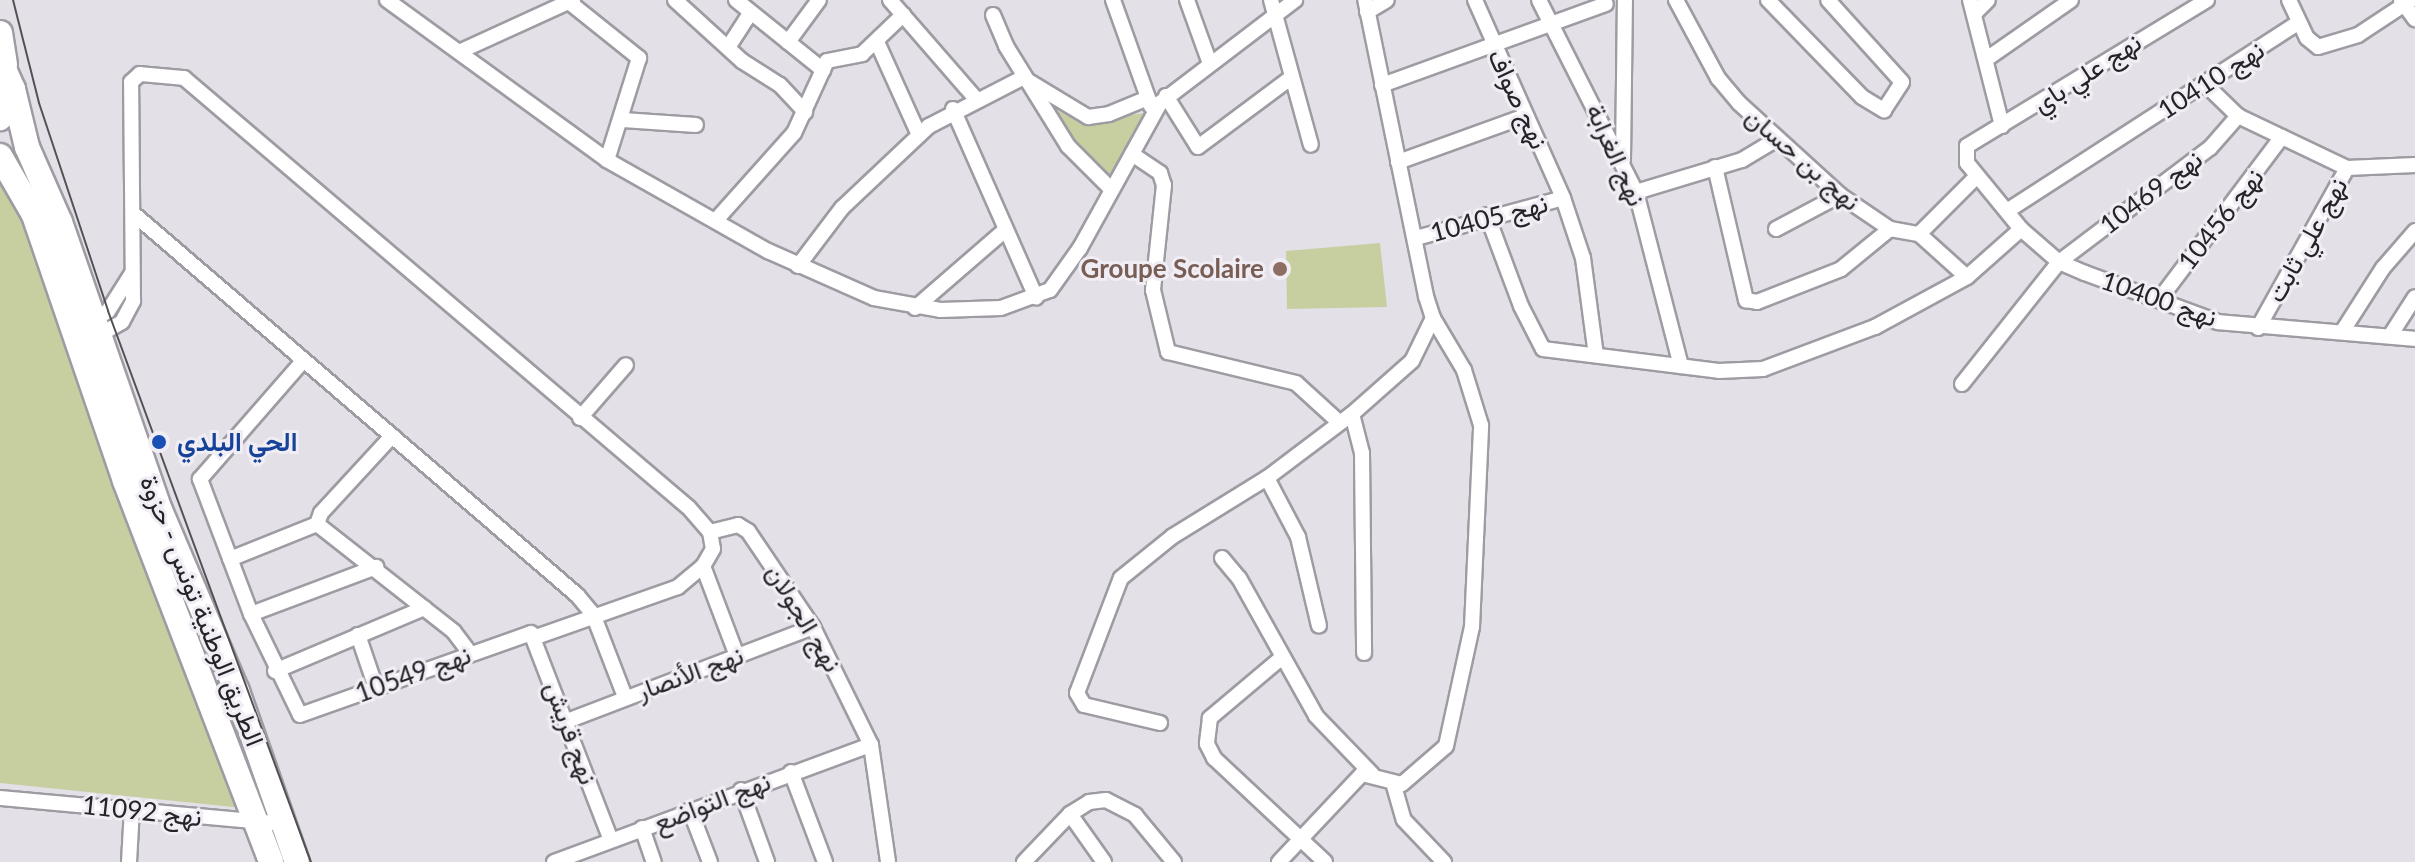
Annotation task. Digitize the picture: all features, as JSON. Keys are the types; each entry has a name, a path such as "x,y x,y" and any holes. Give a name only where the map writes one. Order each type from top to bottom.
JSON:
{"highway":[{"path":"0,33 3,62"},
{"name":"الطريق الوطنية تونس - حزوة","path":"3,62 27,147 60,222 125,481 271,862"},
{"path":"0,118 13,89"},
{"name":"الطريق الوطنية تونس - حزوة","path":"0,156 34,215 86,332 237,691 297,862"}],"street":[{"path":"387,0 461,51 518,100 607,160 798,266 874,298 915,308 1001,308 1036,297 1065,274 1166,96 1295,0"},
{"path":"675,0 780,85 805,112"},
{"path":"736,0 823,70"},
{"path":"788,42 819,0"},
{"path":"890,0 977,100"},
{"path":"1187,0 1210,64"},
{"path":"1271,0 1311,145"},
{"path":"1387,0 1366,6 1398,162 1433,318 1464,370 1481,425 1472,627 1446,746 1411,779 1394,786"},
{"name":"نهج صواف","path":"1475,0 1494,49 1563,198 1583,258 1596,355"},
{"name":"نهج الغرابة","path":"1539,0 1636,192 1681,366"},
{"path":"1623,161 1625,0"},
{"name":"نهج بن حسان","path":"1676,0 1718,78 1777,139 1840,195 1890,229 1919,234"},
{"path":"1768,0 1878,110 1884,110 1902,82 1838,3"},
{"path":"1988,0 1973,6 2002,126"},
{"path":"1988,58 2071,0"},
{"name":"نهج علي باي","path":"1967,146 2207,0"},
{"path":"2289,0 2298,23 2312,45 2322,47 2358,35 2405,1 2415,19"},
{"path":"1111,1 1154,114"},
{"path":"1382,85 1552,28 1609,1"},
{"path":"461,51 565,2 638,54 623,120 607,160"},
{"path":"729,46 751,12"},
{"path":"717,219 794,133 828,60 857,56 877,42 903,15"},
{"path":"993,15 1024,77 1077,158 1112,190"},
{"name":"نهج 10410","path":"2007,211 2298,23"},
{"path":"877,42 919,135"},
{"path":"86,332 130,310 135,215 131,82 140,74 184,78 710,532 713,549 703,566 737,656"},
{"path":"1024,77 1088,117 1109,114 1148,98"},
{"path":"798,266 842,208 919,135 953,109 1024,77"},
{"path":"1166,96 1198,147 1292,77"},
{"path":"2205,84 2238,116 2347,168"},
{"path":"953,109 1036,297"},
{"path":"1398,162 1525,116"},
{"name":"نهج 10469","path":"1962,384 2059,262 2210,148 2238,116"},
{"path":"623,120 696,125"},
{"name":"نهج 10456","path":"2159,300 2282,137"},
{"path":"1636,192 1742,160 1777,139"},
{"name":"نهج 10400","path":"1967,146 1965,156 1976,177 2021,229 2059,262 2218,322 2258,328 2415,339"},
{"path":"1132,154 1160,173 1164,185 1153,290 1168,352 1296,383 1346,418 1362,453 1364,653"},
{"name":"نهج علي ثابت","path":"2258,328 2347,168 2415,165"},
{"path":"1715,167 1746,300 1757,302 1841,269 1890,229"},
{"path":"1967,277 1919,234 1976,177"},
{"path":"1776,229 1840,195"},
{"name":"نهج 10405","path":"1416,238 1487,215 1563,198"},
{"path":"135,215 577,595 593,614 625,697"},
{"path":"1487,215 1539,345 1549,351 1681,366 1763,369 1875,327 1967,277 2021,229"},
{"path":"915,308 1005,230"},
{"path":"2342,332 2383,268 2415,231"},
{"path":"2390,336 2415,297"},
{"path":"1160,723 1084,705 1077,693 1121,578 1173,536 1267,478 1346,418 1412,361 1433,318"},
{"path":"303,361 203,470 200,479 275,671 424,608"},
{"path":"580,418 626,365"},
{"path":"230,559 317,524 321,513 392,436"},
{"path":"1267,478 1298,537 1319,626"},
{"path":"317,524 376,567 454,632 470,653"},
{"name":"نهج الجولان","path":"710,532 738,525 748,531 813,627 871,745 888,862"},
{"path":"1222,558 1239,578 1280,659 1316,716 1372,774 1394,786 1404,820 1444,862"},
{"name":"نهج 10549","path":"275,671 300,715 470,653 666,593 703,566"},
{"path":"251,614 376,567"},
{"name":"نهج الأنصار","path":"567,721 813,627"},
{"path":"358,635 376,688"},
{"name":"نهج قريش","path":"531,635 611,840"},
{"path":"1280,659 1210,718 1205,731 1214,758 1301,835 1325,862"},
{"name":"نهج التواضع","path":"554,862 590,856 611,840 871,745"},
{"path":"791,772 825,862"},
{"path":"1279,862 1301,835 1362,774 1372,774"},
{"path":"741,790 767,862"},
{"name":"نهج 11092","path":"0,798 284,824"},
{"path":"1026,861 1070,814 1089,802 1121,804 1174,862"},
{"path":"129,862 132,808"},
{"path":"690,810 710,862"},
{"path":"1070,814 1104,862"},
{"path":"642,828 654,862"}],"green space":[{"path":"1055,109 1080,123 1144,113 1109,177 1086,157"},
{"path":"0,168 9,175 243,808 0,783"},
{"path":"1380,243 1387,307 1287,309 1286,251"}],"tram line":[{"path":"13,0 39,103 108,311 311,862"}],"place":[{"name":"Groupe Scolaire","path":"1280,269"},
{"name":"الحي البلدي","path":"159,442"}]}
